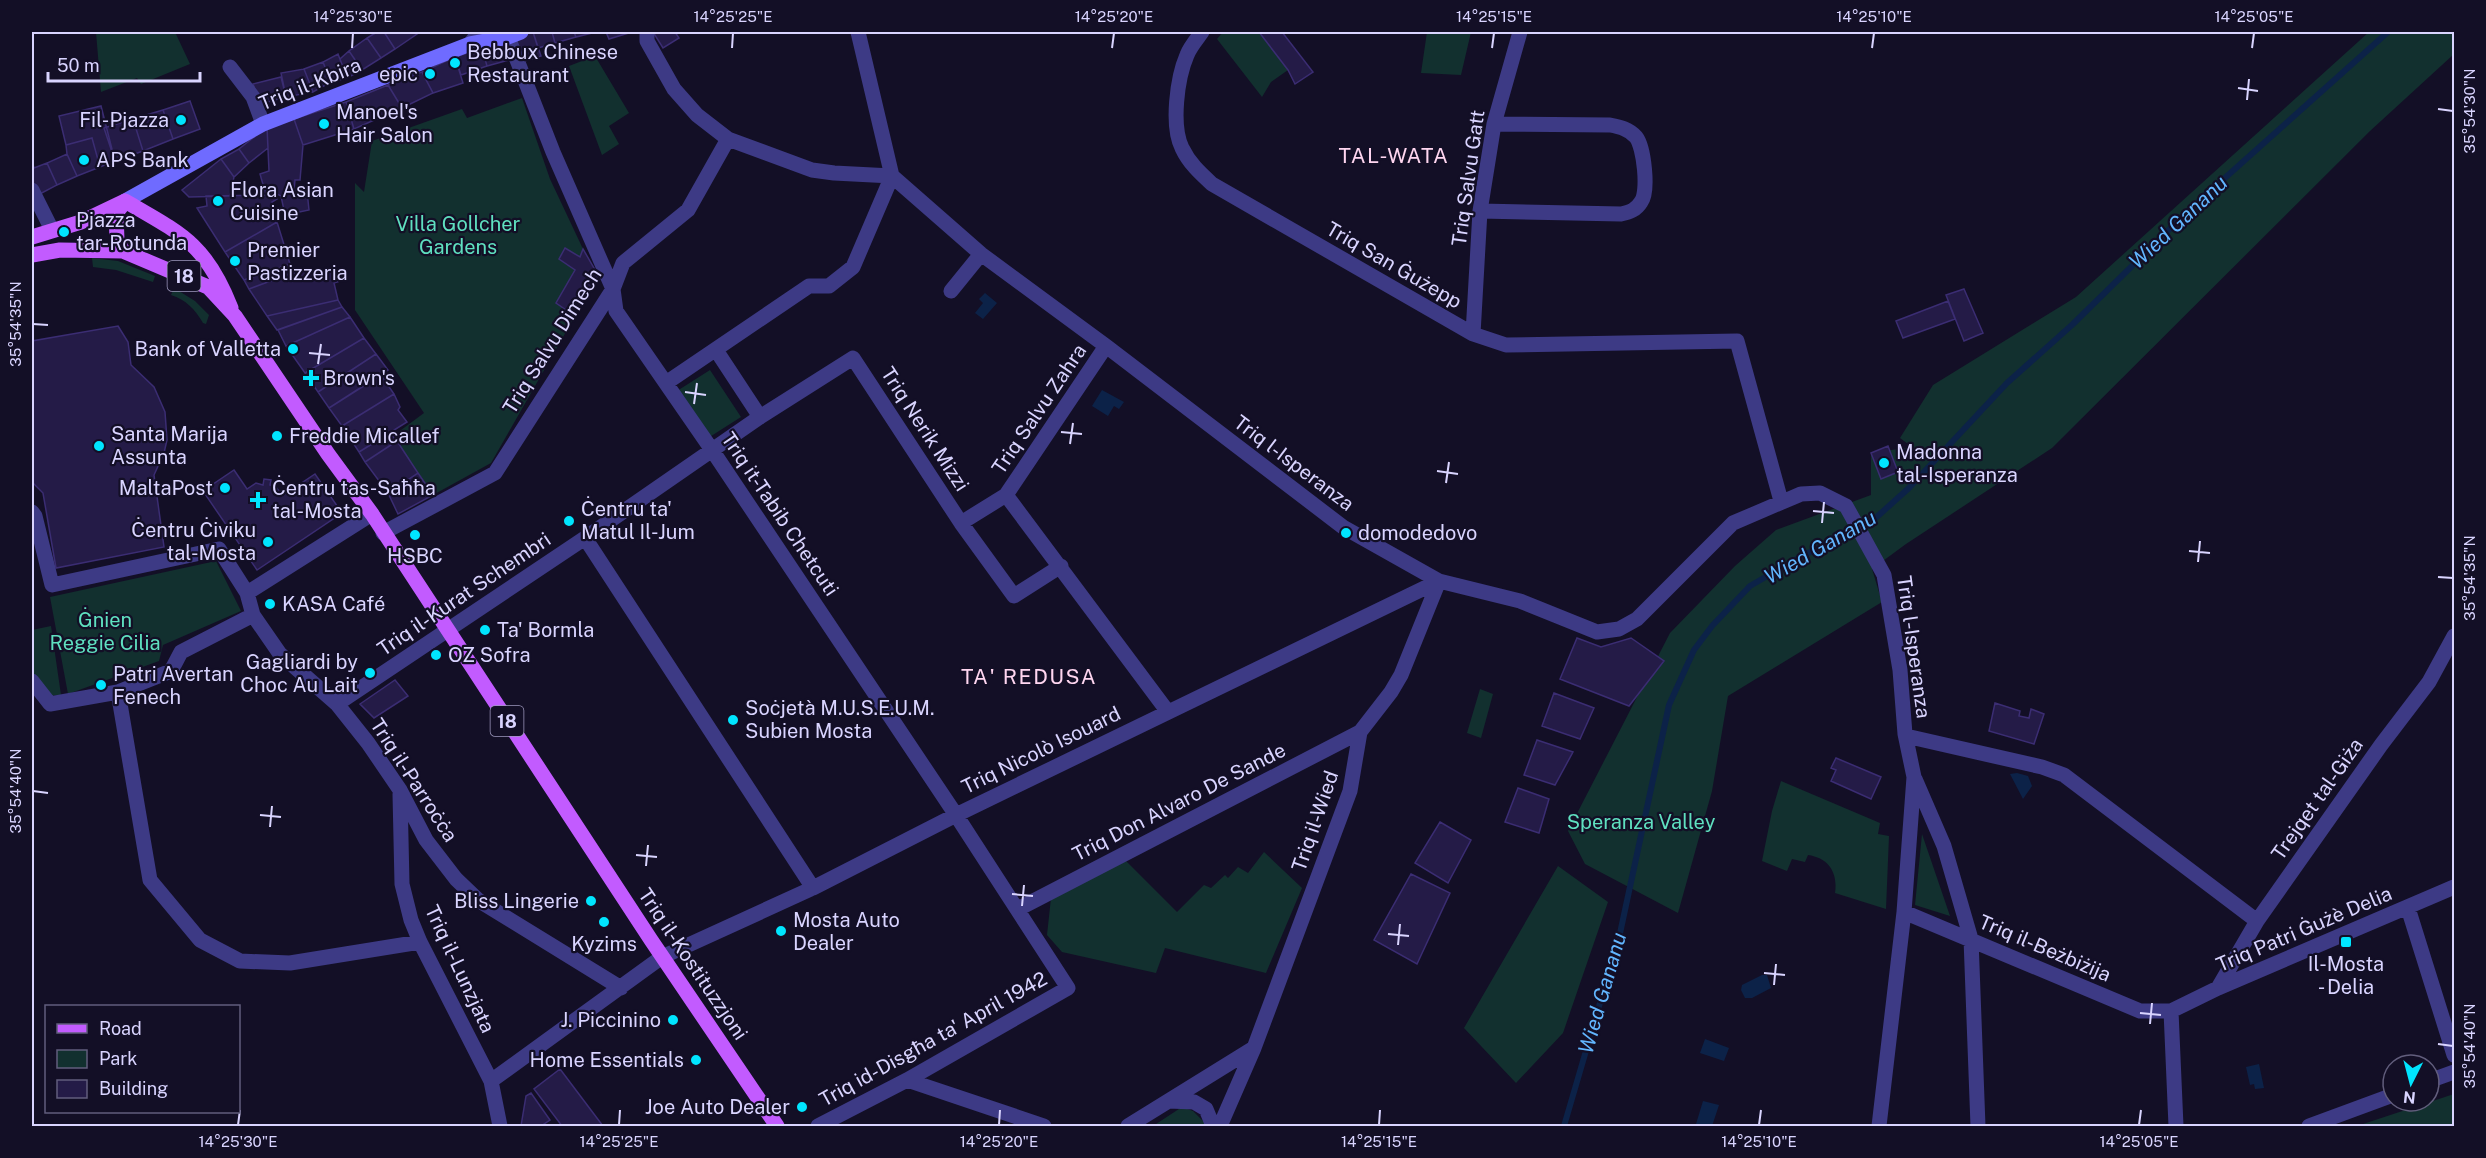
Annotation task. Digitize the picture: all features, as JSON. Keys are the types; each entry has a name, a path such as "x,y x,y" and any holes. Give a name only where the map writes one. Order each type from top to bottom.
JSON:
{"main road":[{"name":"Triq il-Kbira","path":"125,201 263,124 474,38 514,34"},
{"path":"32,237 81,222 125,201"},
{"path":"123,251 117,240 116,213 125,201"},
{"name":"18","path":"125,201 181,233 198,248 221,283 235,316"},
{"name":"18","path":"32,255 60,250 123,251 208,287 235,316"},
{"name":"Triq il-Kostituzzjoni","path":"235,316 328,454 372,514 662,957 777,1126"}],"street":[{"path":"646,32 647,41 674,89 697,115 728,139 812,170 892,176"},
{"path":"666,383 809,286 829,286 853,267 892,176 858,32"},
{"name":"Triq San Ġużepp","path":"1202,32 1187,55 1179,84 1176,114 1180,146 1193,167 1212,184 1473,334 1506,345 1737,341 1781,501"},
{"name":"Triq Salvu Gatt","path":"1473,334 1480,211 1494,124 1520,32"},
{"name":"Triq it-Tabib Chetcuti","path":"514,34 553,152 613,289 616,311 712,450 956,815 1068,988"},
{"path":"230,67 253,97 263,124"},
{"path":"1480,211 1621,214 1634,211 1643,201 1645,189 1642,152 1637,139 1626,129 1610,125 1494,124"},
{"name":"Triq Salvu Dimech","path":"383,532 495,473 613,289 623,263 688,210 728,139"},
{"name":"Triq l-Isperanza","path":"892,176 981,254 1106,346 1343,527 1438,581 1520,601 1597,632 1619,629 1637,619 1733,523 1801,494 1820,493 1846,506 1884,575 1900,670 1906,736 1914,777 1904,912 1879,1126"},
{"path":"32,190 52,230"},
{"path":"951,291 981,254"},
{"name":"Triq Salvu Zahra","path":"1006,495 1106,346"},
{"name":"Triq it-Tabib Chetcuti","path":"716,350 759,417"},
{"name":"Triq Nerik Mizzi","path":"853,358 961,523 1014,597 1060,566"},
{"name":"Triq il-Kurat Schembri","path":"337,704 585,538 759,417 853,358"},
{"path":"1006,495 1168,712"},
{"name":"Triq Nerik Mizzi","path":"961,523 1006,495"},
{"name":"Triq il-Parroċċa","path":"32,512 35,516 52,585 219,549 247,593 253,615 280,654 337,704 368,743 400,790 426,840 456,879 478,900 621,988"},
{"path":"247,593 372,514"},
{"path":"585,538 813,888"},
{"name":"Triq Nicolò Isouard","path":"491,1081 662,957 813,888 956,815 1438,581"},
{"name":"Triq il-Wied","path":"1220,1126 1254,1048 1350,791 1360,732 1391,692 1401,675 1438,581"},
{"path":"32,681 50,704 118,692 171,671 181,652 253,615"},
{"name":"Trejqet tal-Giża","path":"2218,988 2257,921 2381,745 2429,682 2454,636"},
{"path":"118,692 150,880 200,940 240,961 290,963 420,942"},
{"name":"Triq Don Alvaro De Sande","path":"1018,909 1360,732"},
{"path":"1906,736 2042,767 2064,776 2257,921"},
{"path":"1914,777 1944,846 1971,939 1978,1126"},
{"name":"Triq il-Lunzjata","path":"400,790 402,884 411,920 491,1081 500,1126"},
{"name":"Triq Patri Ġużè Delia","path":"2171,1011 2218,988 2454,887"},
{"path":"2408,908 2454,1054"},
{"name":"Triq il-Beżbiżija","path":"1904,912 2140,1011 2171,1011"},
{"name":"Triq id-Disgħa ta' April 1942","path":"818,1126 907,1080 1068,988"},
{"path":"2171,1011 2176,1126"},
{"path":"1128,1126 1254,1048"},
{"path":"907,1080 1044,1126"},
{"path":"2309,1126 2381,1099"},
{"path":"1169,1101 1194,1102 1206,1109 1213,1126"}],"green space":[{"path":"96,32 175,32 190,64 141,84 137,78 101,92"},
{"path":"1223,32 1259,32 1288,70 1271,82 1262,97 1217,39"},
{"path":"1427,32 1471,32 1461,75 1421,73"},
{"name":"Speranza Valley","path":"2369,32 2454,32 2454,54 2370,131 2052,448 1872,569 1882,602 1728,696 1712,791 1678,913 1585,864 1568,831 1670,633 1735,566 1776,530 1871,495 1871,453 1912,447 1900,438 1933,385 2076,297"},
{"path":"595,56 629,113 609,126 619,144 602,155 569,66"},
{"name":"Villa Gollcher Gardens","path":"522,98 550,179 583,249 580,257 565,248 559,259 575,270 556,303 575,316 491,463 433,495 393,436 424,413 355,310 355,183 364,192 372,141 462,109 467,118"},
{"path":"92,258 118,261 155,276 153,282 116,270 93,267"},
{"path":"174,288 195,301 209,315 206,324 190,306 171,295"},
{"path":"710,370 741,417 708,438 677,391"},
{"name":"Ġnien Reggie Cilia","path":"216,561 241,611 163,645 159,661 68,694 50,597"},
{"path":"51,626 61,695 44,696 32,669 32,630"},
{"path":"1480,689 1493,694 1481,738 1467,733"},
{"path":"1781,781 1880,823 1878,834 1889,836 1886,909 1835,893 1833,873 1822,859 1808,855 1805,862 1792,859 1787,871 1762,861 1772,811"},
{"path":"1922,834 1950,916 1915,905"},
{"path":"1264,852 1302,888 1266,973 1165,948 1156,973 1062,952 1047,935 1051,898 1126,861 1177,912 1204,885 1211,888 1225,875 1228,878 1238,867 1248,873"},
{"path":"1558,866 1608,902 1563,1033 1516,1083 1464,1028"},
{"path":"2454,1094 2454,1126 2357,1126 2396,1113 2441,1113 2441,1098"},
{"path":"1182,1107 1193,1111 1205,1123 1204,1126 1153,1126"}],"water":[{"path":"985,293 997,303 983,319 975,313 983,303 979,299"},
{"path":"1102,390 1124,402 1119,409 1114,406 1108,416 1092,406"},
{"path":"2010,774 2028,776 2032,786 2023,799"},
{"path":"1762,975 1767,975 1771,988 1752,998 1745,998 1741,990 1742,985"},
{"path":"1705,1039 1729,1048 1724,1061 1700,1053"},
{"path":"2259,1064 2264,1088 2255,1089 2254,1084 2250,1085 2246,1067"},
{"path":"1703,1101 1719,1105 1712,1126 1696,1124"}],"building":[{"path":"377,32 384,32 395,49 381,58 367,38"},
{"path":"384,32 420,32 395,49"},
{"path":"533,32 552,32 555,43 538,48"},
{"path":"533,32 541,56 521,62 513,37"},
{"path":"552,32 574,32 576,37 555,43"},
{"path":"574,32 596,32 576,37"},
{"path":"606,32 632,32 609,39"},
{"path":"653,32 675,32 679,38 663,48"},
{"path":"1259,32 1282,32 1313,72 1295,84 1288,70"},
{"path":"367,38 381,58 362,70 349,51"},
{"path":"502,41 509,60 487,66 482,48"},
{"path":"482,48 487,66 461,75 455,57"},
{"path":"349,51 362,70 347,78 340,59"},
{"path":"338,54 347,78 331,82 323,62"},
{"path":"455,57 463,83 433,93 422,72"},
{"path":"323,62 331,82 313,92 304,69"},
{"path":"304,69 313,92 286,97 281,73"},
{"path":"422,72 433,93 402,108 388,85"},
{"path":"281,77 286,97 260,104 253,84"},
{"path":"388,85 402,108 354,129 346,102"},
{"name":"Fil-Pjazza","path":"190,101 200,129 173,139 163,110"},
{"name":"Manoel's Hair Salon","path":"346,102 354,129 303,145 294,119"},
{"path":"101,106 115,161 100,167 92,138 66,145 59,116"},
{"path":"163,110 173,139 143,151 133,119"},
{"path":"133,119 143,151 115,161 104,128"},
{"path":"294,119 303,145 300,180 295,180 294,190 307,191 309,210 285,215 281,196 273,192 266,195 260,174 269,171 267,127"},
{"path":"267,127 268,148 249,163 239,149"},
{"name":"APS Bank","path":"92,138 100,167 77,176 67,154 66,145"},
{"path":"239,149 249,163 234,177 221,159"},
{"path":"67,154 77,176 57,185 47,163"},
{"path":"221,159 234,177 230,196 189,197 182,190"},
{"path":"32,161 34,168 47,163 57,185 38,195 32,181"},
{"path":"273,192 277,199 272,202 275,208 271,208 277,222 225,252 197,208 207,206 206,196 266,195"},
{"path":"277,222 290,264 244,280 225,252"},
{"path":"565,248 580,257 583,249 598,275 575,316 556,303 575,270 559,259"},
{"path":"290,264 292,273 249,289 244,280"},
{"path":"336,269 340,281 334,283 338,300 267,316 249,289 292,273"},
{"path":"1964,289 1983,333 1964,341 1946,295"},
{"path":"338,300 342,307 277,330 267,316"},
{"path":"1948,301 1955,319 1903,338 1896,321"},
{"path":"342,307 350,317 286,346 278,330"},
{"path":"350,317 364,338 305,373 286,346"},
{"name":"Santa Marija Assunta","path":"118,326 128,342 131,365 154,387 165,412 167,440 154,475 164,547 56,568 43,493 32,482 32,341"},
{"path":"364,338 376,354 318,392 305,373"},
{"path":"376,354 388,370 329,408 318,392"},
{"path":"381,375 394,394 342,426 329,408"},
{"path":"394,394 400,407 398,410 407,422 359,452 342,426"},
{"path":"390,433 397,441 365,462 359,452"},
{"path":"397,441 418,473 388,493 365,462"},
{"name":"Madonna tal-Isperanza","path":"1888,446 1898,472 1881,479 1871,453"},
{"name":"Ċentru Ċiviku tal-Mosta","path":"234,470 247,489 256,483 263,485 264,479 271,480 270,485 276,487 282,496 315,474 342,513 257,570 203,491"},
{"path":"418,473 433,495 398,514 388,493"},
{"path":"1577,638 1601,647 1631,638 1664,661 1629,706 1560,679"},
{"path":"395,680 408,696 374,718 360,704"},
{"path":"1554,693 1594,708 1580,739 1542,726"},
{"path":"1995,703 2020,711 2019,716 2029,718 2031,709 2044,714 2034,744 1989,731"},
{"path":"1537,740 1573,752 1555,785 1524,775"},
{"path":"1836,758 1881,777 1871,799 1831,781 1836,770 1831,768"},
{"path":"1518,788 1549,799 1539,833 1505,822"},
{"path":"1440,822 1471,840 1448,883 1415,863"},
{"path":"1411,874 1450,893 1417,964 1374,940"},
{"path":"560,1069 603,1126 562,1126 534,1089"},
{"path":"531,1093 550,1120 541,1126 521,1126 526,1096"}],"waterway":[{"name":"Wied Gananu","path":"1564,1126 1619,938 1669,705 1694,650 1712,626 1750,586 1800,557 1870,523 1909,488 2007,383 2073,324 2188,211 2388,32"}],"place":[{"name":"Bebbux Chinese Restaurant","path":"455,63"},
{"name":"epic","path":"430,74"},
{"name":"Fil-Pjazza","path":"181,120"},
{"name":"Manoel's Hair Salon","path":"324,124"},
{"name":"APS Bank","path":"84,160"},
{"name":"Flora Asian Cuisine","path":"218,201"},
{"name":"Pjazza tar-Rotunda","path":"64,232"},
{"name":"Premier Pastizzeria","path":"235,261"},
{"name":"Bank of Valletta","path":"293,349"},
{"name":"Brown's","path":"311,378"},
{"name":"Freddie Micallef","path":"277,436"},
{"name":"Santa Marija Assunta","path":"99,446"},
{"name":"Madonna tal-Isperanza","path":"1884,463"},
{"name":"MaltaPost","path":"225,488"},
{"name":"Ċentru tas-Saħħa tal-Mosta","path":"258,500"},
{"name":"Ċentru ta' Matul Il-Jum","path":"569,521"},
{"name":"domodedovo","path":"1346,533"},
{"name":"HSBC","path":"415,535"},
{"name":"Ċentru Ċiviku tal-Mosta","path":"268,542"},
{"name":"KASA Café","path":"270,604"},
{"name":"Ta' Bormla","path":"485,630"},
{"name":"OZ Sofra","path":"436,655"},
{"name":"Gagliardi by Choc Au Lait","path":"370,673"},
{"name":"Patri Avertan Fenech","path":"101,685"},
{"name":"Soċjetà M.U.S.E.U.M. Subien Mosta","path":"733,720"},
{"name":"Bliss Lingerie","path":"591,901"},
{"name":"Kyzims","path":"604,922"},
{"name":"Mosta Auto Dealer","path":"781,931"},
{"name":"Il-Mosta - Delia","path":"2346,942"},
{"name":"J. Piccinino","path":"673,1020"},
{"name":"Home Essentials","path":"696,1060"},
{"name":"Joe Auto Dealer","path":"802,1107"}],"district":[{"name":"TAL-WATA","path":"1394,155"},
{"name":"TA' REDUSA","path":"1029,676"}]}
